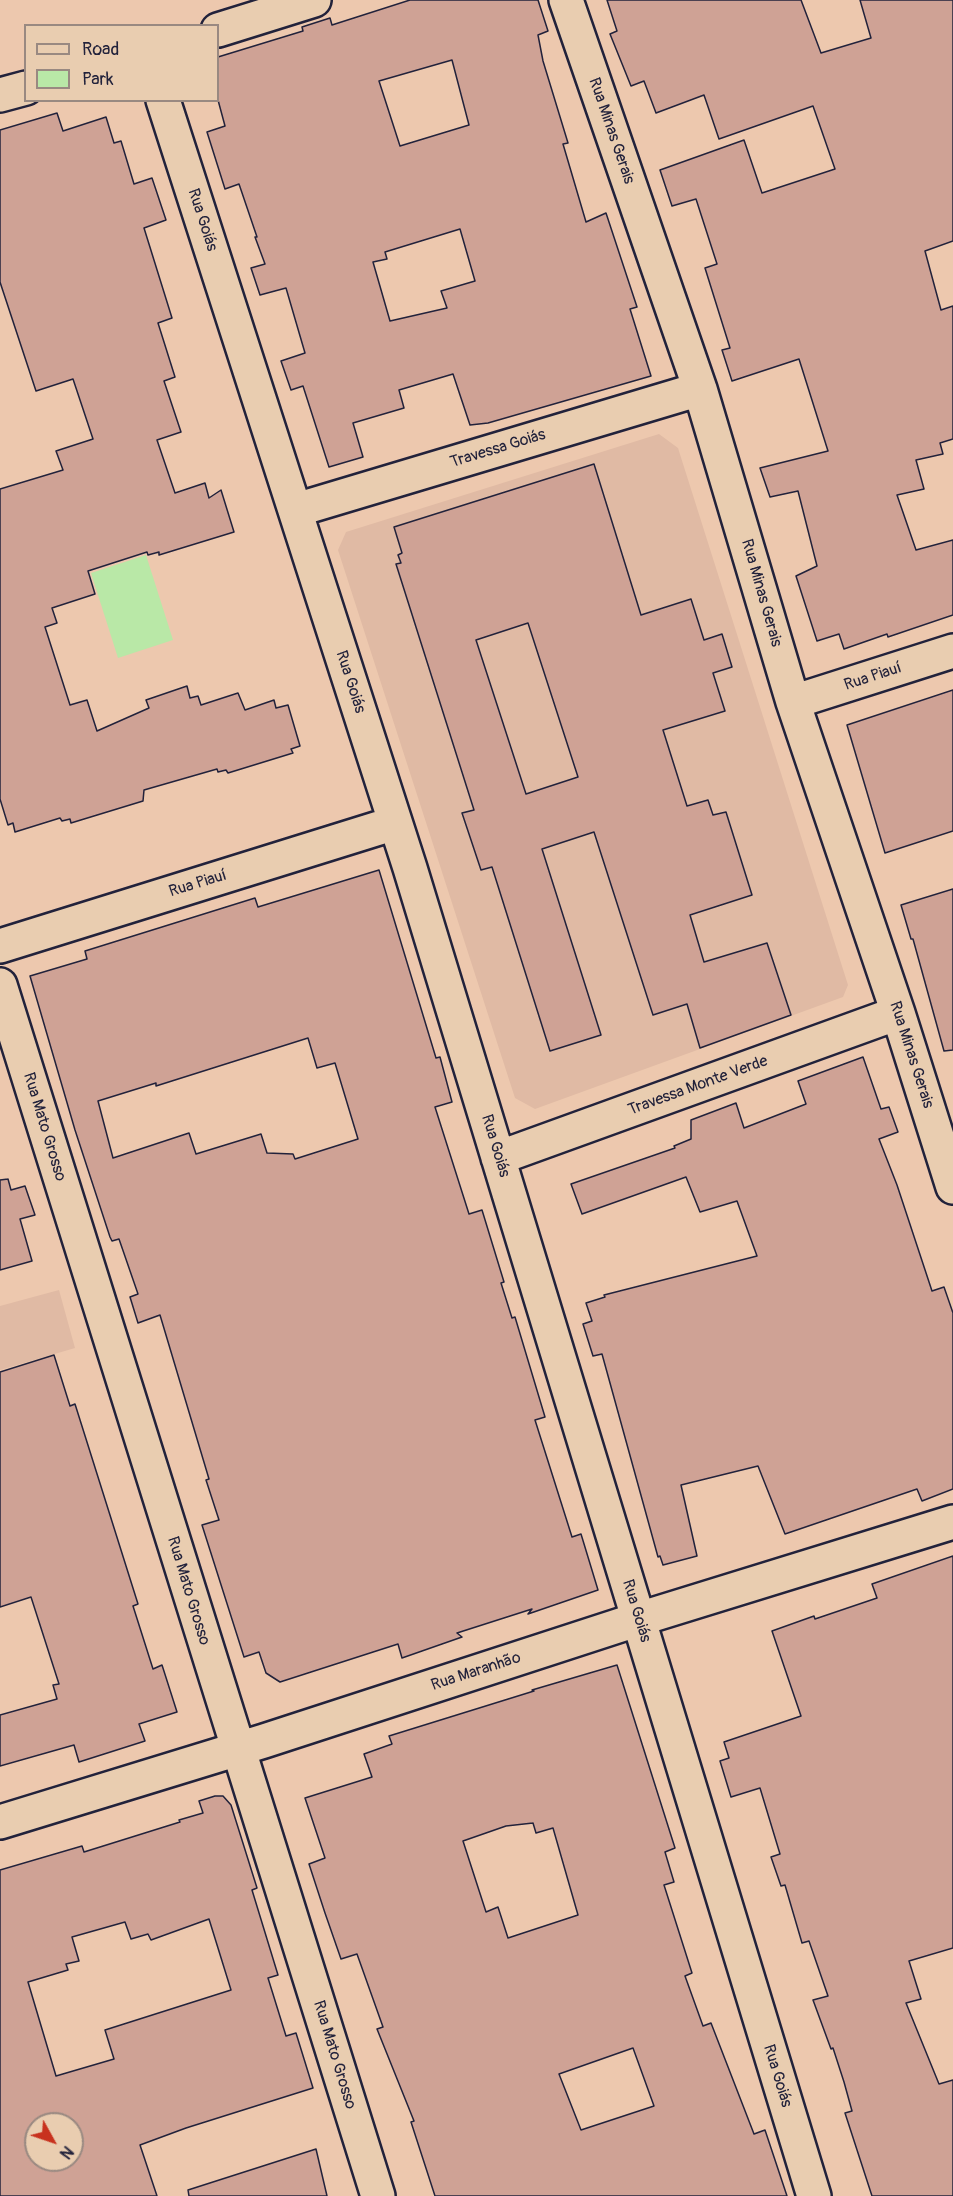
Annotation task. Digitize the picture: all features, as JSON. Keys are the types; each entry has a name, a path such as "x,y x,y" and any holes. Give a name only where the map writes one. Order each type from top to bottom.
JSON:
{"street":[{"path":"219,30 314,0"},
{"name":"Rua Minas Gerais","path":"566,0 700,389 793,702 898,1013 953,1187"},
{"path":"0,95 24,89"},
{"name":"Rua Goiás","path":"164,102 395,823 814,2196"},
{"name":"Travessa Goiás","path":"296,510 700,389"},
{"name":"Rua Piauí","path":"793,702 953,651"},
{"name":"Rua Piauí","path":"0,946 395,823"},
{"name":"Rua Mato Grosso","path":"0,985 378,2196"},
{"name":"Travessa Monte Verde","path":"498,1158 898,1013"},
{"name":"Rua Maranhão","path":"0,1822 237,1750 639,1619 953,1522"}],"shaded area":[{"path":"659,434 678,448 848,985 843,997 535,1109 515,1098 338,550 346,532"},
{"path":"59,1290 75,1348 0,1370 0,1306"}],"green space":[{"path":"146,555 173,640 118,658 91,573"}],"building":[{"path":"410,0 538,0 548,31 538,35 543,61 568,143 563,144 586,222 606,213 637,307 630,309 651,376 488,423 470,425 453,374 399,390 404,408 353,423 363,457 329,467 303,386 291,390 281,361 305,353 286,288 260,295 251,268 265,264 255,237 257,237 239,184 225,189 207,132 225,126 219,102 219,57 303,31 302,27 330,18 332,25","holes":["452,60 469,125 400,146 379,81","460,229 475,281 441,291 447,308 390,321 373,262 387,259 385,252"]},
{"path":"607,0 801,0 821,53 871,38 860,0 953,0 953,241 925,251 941,310 953,306 953,439 940,443 943,454 916,460 924,489 897,495 916,550 953,540 953,615 844,649 839,634 817,641 796,576 817,566 798,491 770,497 760,468 828,451 799,359 732,381 722,350 730,348 705,268 717,264 696,199 672,206 660,170 744,140 762,193 835,169 813,106 719,139 704,95 656,113 644,81 631,86 610,34 617,31"},
{"path":"57,113 63,131 106,117 114,143 121,141 134,184 152,178 166,220 144,228 172,318 158,323 175,377 164,381 181,432 157,440 175,493 205,483 209,498 221,490 234,532 159,555 159,552 148,555 147,552 88,571 95,594 52,608 57,623 45,627 70,705 87,700 97,731 149,708 146,700 187,686 190,698 198,696 201,705 238,693 245,710 274,700 276,708 288,705 300,746 291,749 293,753 228,773 226,770 218,772 217,769 144,790 143,801 71,823 70,819 62,821 60,818 15,832 13,823 8,825 0,799 0,489 63,470 56,451 93,439 73,379 36,391 0,282 0,130"},
{"path":"594,464 641,615 691,599 704,640 722,634 732,667 713,673 725,711 663,730 687,806 708,800 713,815 726,812 752,895 690,915 704,962 767,943 791,1015 700,1048 687,1004 653,1015 594,832 542,849 601,1035 550,1051 492,867 481,870 462,813 474,810 396,564 401,563 398,555 402,553 394,527","holes":["528,623 578,777 526,794 476,640"]},
{"path":"953,690 953,831 885,853 847,725"},
{"path":"379,870 436,1058 440,1057 452,1102 435,1107 469,1214 482,1210 504,1282 501,1283 512,1318 515,1317 545,1417 535,1420 572,1537 581,1534 598,1590 528,1614 532,1609 457,1633 462,1637 402,1658 398,1644 280,1682 266,1673 259,1652 244,1657 202,1525 219,1520 160,1315 138,1323 130,1297 138,1294 119,1239 112,1241 110,1237 75,1130 30,976 87,959 85,951 255,898 258,907","holes":["308,1038 317,1068 335,1063 358,1139 295,1159 293,1154 267,1153 261,1134 196,1154 189,1133 113,1158 98,1101 156,1083 156,1086"]},
{"path":"953,889 953,1050 944,1051 913,939 911,939 901,905"},
{"path":"863,1057 881,1109 889,1107 898,1132 879,1139 897,1185 932,1291 944,1287 953,1313 953,1489 922,1501 917,1489 785,1534 758,1466 681,1485 697,1556 663,1565 660,1556 658,1557 602,1354 593,1356 583,1324 592,1321 586,1303 605,1297 604,1295 757,1256 737,1201 700,1212 686,1177 582,1214 571,1184 675,1148 674,1146 691,1139 691,1120 736,1103 744,1128 806,1104 798,1081"},
{"path":"8,1179 11,1190 25,1186 35,1215 20,1219 32,1261 0,1270 0,1180"},
{"path":"54,1355 70,1406 75,1404 138,1604 133,1606 153,1669 162,1665 177,1712 139,1724 145,1741 79,1762 74,1745 0,1766 0,1715 57,1699 53,1685 59,1684 31,1597 0,1607 0,1372"},
{"path":"953,1556 953,1948 909,1961 921,1999 906,2003 939,2084 953,2080 953,2196 872,2196 845,2113 852,2111 844,2082 813,2000 828,1996 809,1941 802,1943 785,1885 781,1886 771,1857 780,1854 760,1788 731,1797 720,1761 729,1758 724,1742 801,1716 772,1631 877,1598 872,1584"},
{"path":"617,1665 675,1848 665,1852 674,1882 664,1885 692,1973 685,1976 703,2026 711,2023 754,2134 765,2130 787,2196 435,2196 411,2122 414,2121 377,2029 383,2027 357,1954 341,1959 325,1913 309,1864 325,1858 305,1798 372,1777 364,1754 392,1744 389,1736 534,1691 532,1690","holes":["533,1823 536,1833 553,1828 578,1915 508,1938 498,1907 486,1912 463,1841 506,1826","633,2048 654,2106 581,2130 559,2074"]},
{"path":"215,1796 223,1796 231,1805 257,1888 252,1890 278,1975 268,1978 286,2036 296,2033 313,2088 140,2145 157,2196 0,2196 0,1870 82,1846 84,1852 203,1813 199,1801","holes":["209,1919 231,1990 105,2030 114,2059 56,2076 28,1982 68,1970 66,1964 79,1961 72,1937 125,1922 131,1939 148,1934 151,1940"]},
{"path":"316,2149 327,2196 189,2196 188,2190"}]}
